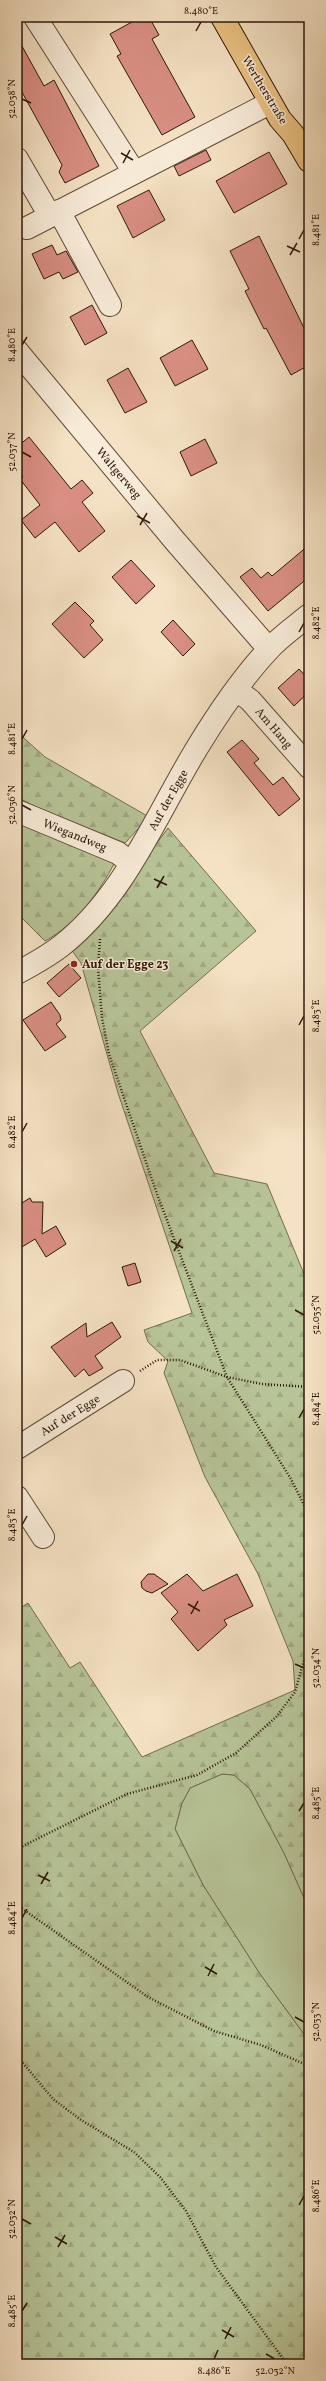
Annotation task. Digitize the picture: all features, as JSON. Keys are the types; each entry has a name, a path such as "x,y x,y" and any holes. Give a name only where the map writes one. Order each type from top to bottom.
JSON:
{"main road":[{"name":"Wertherstraße","path":"222,17 270,103 280,119 293,134 309,161"}],"street":[{"path":"35,17 134,172"},
{"path":"27,228 270,103"},
{"path":"17,159 55,213 110,306"},
{"name":"Waltgerweg","path":"17,351 175,541 262,641 271,647"},
{"name":"Auf der Egge","path":"17,973 61,946 94,914 113,891 197,748 237,691 271,647 309,615"},
{"name":"Am Hang","path":"237,691 250,700 309,767"},
{"name":"Wiegandweg","path":"17,811 118,853 131,862"},
{"name":"Auf der Egge","path":"17,1448 123,1382"},
{"path":"17,1497 43,1537"}],"path":[{"path":"94,914 100,926 98,968 102,1018 109,1054 157,1194 227,1377 291,1479 309,1515"},
{"path":"123,1382 157,1360 180,1360 227,1377 262,1384 309,1387"},
{"path":"17,1849 126,1794 197,1775 236,1753 277,1716 295,1692 309,1642"},
{"path":"17,1905 148,1997 214,2031 261,2045 309,2066"},
{"path":"17,2056 53,2099 81,2120 134,2152 160,2177 186,2211 216,2267 287,2364"}],"green space":[{"path":"17,732 45,757 149,817 125,843 36,807 17,797"},
{"path":"17,818 115,862 102,885 86,907 67,926 45,941 17,913"},
{"path":"168,828 256,931 140,1031 214,1173 267,1184 309,1286 309,1909 284,1853 250,1789 234,1775 222,1774 190,1788 182,1803 175,1829 203,1885 260,1974 309,2041 309,2364 17,2364 17,1610 28,1603 70,1668 80,1662 142,1757 295,1690 293,1661 258,1574 205,1477 164,1373 168,1361 148,1342 144,1330 192,1313 118,1093 81,963 71,949 102,918"},
{"path":"222,1774 234,1775 250,1789 284,1853 309,1909 309,2041 260,1974 203,1885 175,1829 182,1803 190,1788"}],"building":[{"path":"141,17 149,17 159,35 152,39 195,117 162,135 117,56 121,54 110,34"},
{"path":"17,37 44,86 54,80 99,166 65,183 59,172 62,165 17,83"},
{"path":"206,150 211,160 179,176 174,166"},
{"path":"269,152 287,184 234,213 216,181"},
{"path":"149,190 165,220 133,238 117,206"},
{"path":"259,236 304,328 309,326 309,365 291,375 266,328 264,329 245,291 249,289 230,251"},
{"path":"52,245 57,255 66,251 78,272 63,279 59,272 44,279 32,254"},
{"path":"92,305 107,333 85,345 70,317"},
{"path":"192,340 208,369 175,386 160,358"},
{"path":"128,368 147,402 125,413 107,380"},
{"path":"29,437 71,489 82,480 93,493 82,502 105,531 79,552 55,522 35,538 21,520 40,505 20,479 23,477 17,470 17,447"},
{"path":"205,439 217,463 191,476 180,452"},
{"path":"309,545 309,577 268,611 240,577 252,568 261,578 268,572 272,576"},
{"path":"131,560 155,586 136,604 112,577"},
{"path":"75,602 94,621 90,625 103,640 84,658 52,624"},
{"path":"173,620 195,644 183,656 161,632"},
{"path":"299,669 309,680 309,692 294,706 278,688"},
{"path":"242,740 259,759 254,763 273,785 283,777 300,799 279,816 227,752"},
{"path":"69,964 81,978 59,997 47,983"},
{"path":"51,1002 60,1015 61,1020 56,1024 66,1037 45,1051 23,1020"},
{"path":"30,1198 32,1202 43,1202 42,1234 56,1226 66,1244 46,1257 35,1239 17,1250 17,1206"},
{"path":"135,1263 141,1282 128,1286 122,1267"},
{"path":"112,1322 121,1337 95,1356 103,1368 89,1376 84,1369 75,1377 51,1347 86,1323 87,1337"},
{"path":"148,1574 154,1574 168,1584 152,1593 146,1591 142,1588 141,1582"},
{"path":"187,1574 203,1591 237,1574 253,1606 224,1620 227,1625 198,1651 171,1619 178,1612 161,1593"}],"place":[{"name":"Auf der Egge 23","path":"74,964"}]}
